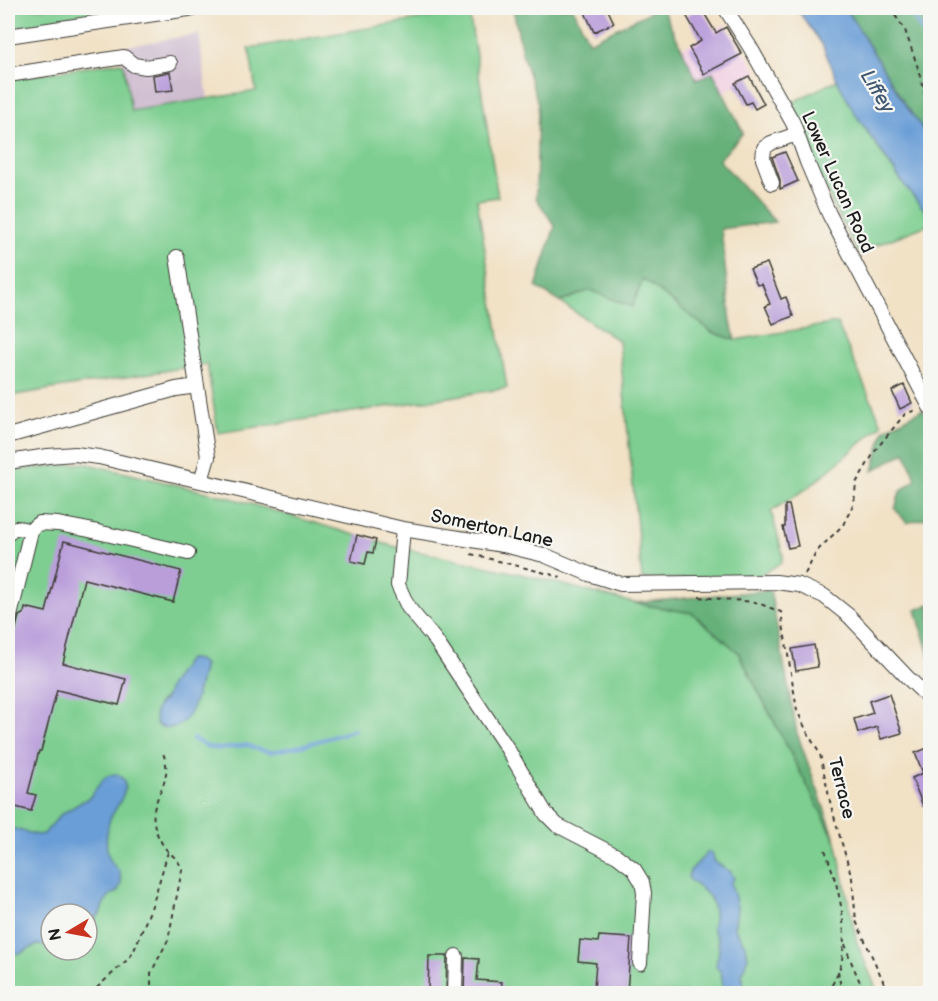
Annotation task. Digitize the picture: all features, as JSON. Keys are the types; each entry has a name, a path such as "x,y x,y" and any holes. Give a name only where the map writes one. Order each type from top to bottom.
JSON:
{"street":[{"path":"8,36 195,8"},
{"name":"Lower Lucan Road","path":"725,8 793,123 829,214 930,406"},
{"path":"8,75 124,57 134,65 146,67 170,63"},
{"path":"772,183 763,159 764,148 771,142 797,134"},
{"path":"177,257 208,457 201,481"},
{"path":"8,436 176,389 197,386"},
{"name":"Somerton Lane","path":"8,462 75,454 99,457 403,529 494,543 544,555 589,574 621,584 776,582 800,585 824,596 849,616 930,699"},
{"path":"8,624 31,531 39,523 89,530 189,553"},
{"path":"8,534 17,527 31,531"},
{"path":"403,529 398,585 408,607 436,641 507,748 546,814 557,825 617,856 634,869 642,882 644,893 640,963"},
{"path":"455,993 456,956"}],"path":[{"path":"899,8 891,9 905,30 918,68 924,95 930,104"},
{"path":"800,585 817,550 843,525 854,503 856,483 877,448 905,414 930,406"},
{"path":"469,554 560,577"},
{"name":"Terrace","path":"694,595 755,602 781,612 797,710 820,754 831,806 852,878 856,921 888,993"},
{"path":"151,993 151,973 168,940 182,870 177,859 161,842 154,826 153,818 157,801 166,777 167,768 163,753"},
{"path":"825,850 836,886 843,940 842,962 827,993"},
{"path":"90,993 132,953 153,903 168,852"},
{"path":"843,940 865,993"},
{"path":"838,971 840,993"}],"shaded area":[{"path":"725,24 758,72 723,93 713,72 697,81 681,49"},
{"path":"199,34 208,99 131,111 121,47"}],"green space":[{"path":"8,8 137,8 8,29"},
{"path":"513,8 573,8 589,42 662,8 697,80 713,72 743,133 719,160 775,222 721,229 735,340 712,332 643,279 632,307 590,290 560,302 536,287 555,226 536,198 538,103 523,57"},
{"path":"846,8 930,8 930,139 904,103"},
{"path":"469,11 498,197 477,200 507,388 218,433 207,364 8,396 8,79 120,62 124,65 131,111 256,91 249,48"},
{"path":"837,80 871,138 924,207 930,220 930,224 858,252 818,175 793,102"},
{"path":"643,279 712,332 735,340 837,323 882,425 808,488 771,511 783,555 781,563 760,575 720,579 642,579 619,341 560,302 590,290 632,307"},
{"path":"923,409 930,425 930,517 907,523 895,509 900,492 916,479 905,452 873,471 884,430"},
{"path":"84,463 228,497 392,546 521,574 634,603 692,613 738,652 836,841 857,943 878,993 8,993 8,471"},
{"path":"770,590 797,733 836,841 738,652 692,613 634,603"},
{"path":"930,604 930,659 916,610"}],"water":[{"name":"Liffey","path":"796,8 846,8 904,103 930,139 930,217 905,186 854,112 822,44"},
{"path":"188,659 197,660 204,665 190,712 178,725 168,728 157,725 156,710"},
{"path":"117,774 125,784 123,796 110,819 106,840 110,859 120,872 121,884 117,892 110,895 99,915 99,902 39,902 39,945 19,954 8,949 8,827 37,835 44,834 60,815 90,797 103,779"},
{"path":"708,852 712,853 715,862 731,872 734,878 731,884 737,905 734,927 745,945 748,957 742,973 743,989 740,993 724,993 721,972 716,965 719,951 718,940 712,927 713,905 707,894 688,877 690,871"}],"building":[{"path":"583,8 607,8 614,23 594,32"},
{"path":"699,8 716,33 726,27 742,54 704,74 689,48 701,41 686,15"},
{"path":"170,72 173,90 155,92 153,75"},
{"path":"749,76 764,104 755,109 751,102 746,104 735,83"},
{"path":"785,152 798,181 780,189 780,180 772,157"},
{"path":"767,263 781,299 786,297 793,316 773,324 765,306 770,304 762,284 757,285 750,269"},
{"path":"904,385 912,403 900,409 892,391"},
{"path":"785,505 789,505 798,546 788,548 783,527 785,527"},
{"path":"357,535 376,540 373,553 368,552 365,564 351,561"},
{"path":"64,541 181,571 173,602 84,579 63,663 126,679 119,705 57,690 28,793 36,795 31,811 8,805 8,732 12,713 8,712 8,660 19,616 24,613 25,608 46,612"},
{"path":"814,645 818,667 796,671 792,649"},
{"path":"889,694 902,733 881,739 877,727 858,733 854,719 873,713 869,701"},
{"path":"930,747 930,803 923,806 912,778 923,773 915,753"},
{"path":"599,936 631,938 627,993 613,993 613,989 594,988 596,963 578,961 580,940 598,942"},
{"path":"429,956 447,956 446,993 428,993"},
{"path":"465,958 479,959 477,980 502,982 501,993 464,993"}],"waterway":[{"path":"908,8 930,45"},
{"path":"193,739 208,747 219,749 247,745 271,752 355,730"}]}
